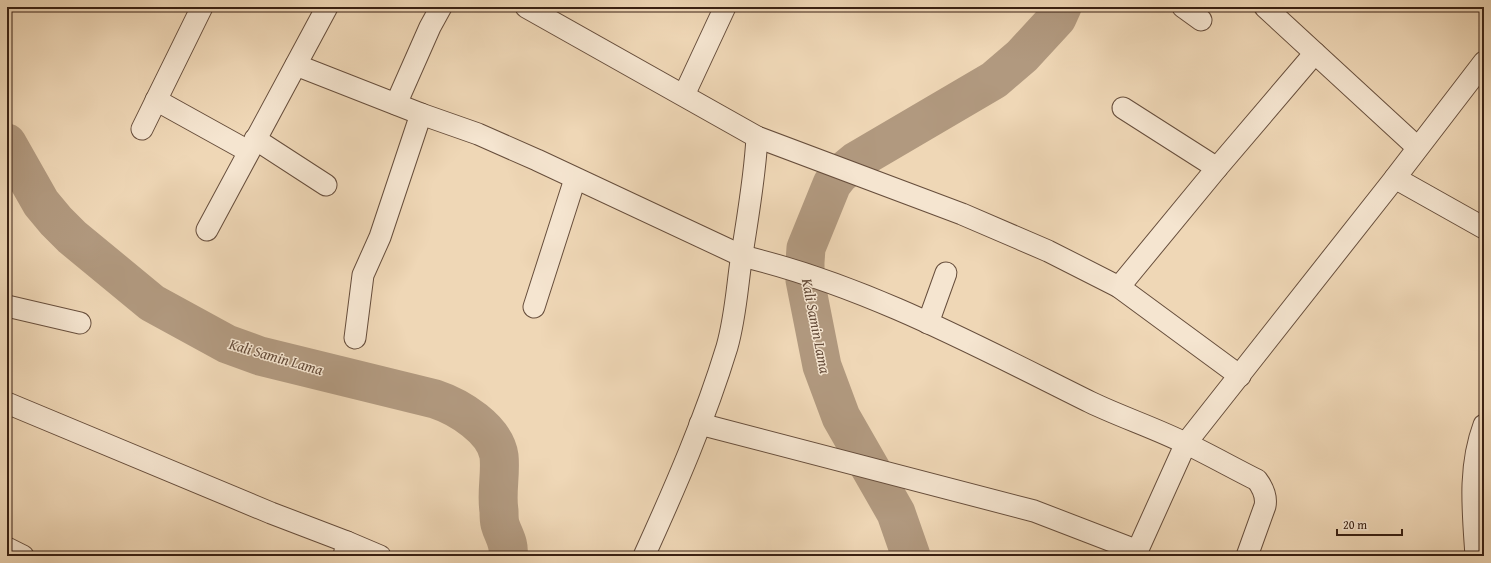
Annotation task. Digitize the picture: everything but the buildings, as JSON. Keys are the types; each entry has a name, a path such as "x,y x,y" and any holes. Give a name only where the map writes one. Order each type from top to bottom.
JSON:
{"street":[{"path":"142,129 202,7"},
{"path":"207,230 251,145 327,7"},
{"path":"396,104 430,27 441,7"},
{"path":"526,7 757,136 962,214 1048,251 1119,287 1240,376"},
{"path":"684,95 725,7"},
{"path":"1183,7 1201,20"},
{"path":"1265,7 1417,147"},
{"path":"1119,287 1217,168 1315,53"},
{"path":"700,424 1034,511 1136,554 1186,443 1240,376 1484,62"},
{"path":"296,65 421,114 478,134 742,256 772,263 830,282 901,310 976,344 1092,403 1186,443 1256,480 1262,487 1266,501 1247,556"},
{"path":"156,100 251,145 326,185"},
{"path":"1123,108 1217,168"},
{"path":"355,338 363,275 380,237 421,114"},
{"path":"644,556 712,394 735,316 751,198 757,136"},
{"path":"534,307 576,178"},
{"path":"1394,178 1484,228"},
{"path":"928,323 946,274"},
{"path":"7,306 80,323"},
{"path":"7,403 271,513 345,549 380,556"},
{"path":"1476,556 1472,510 1473,472 1478,443 1484,426"}],"waterway":[{"name":"Kali Samin Lama","path":"911,556 896,513 841,417 822,366 805,280 806,248 832,184 839,175 856,161 994,80 1022,56 1057,18 1062,7"},
{"name":"Kali Samin Lama","path":"7,143 41,203 56,221 72,237 152,303 227,344 260,356 435,399 455,407 474,420 491,437 499,456 499,519 507,543 508,556"}]}
